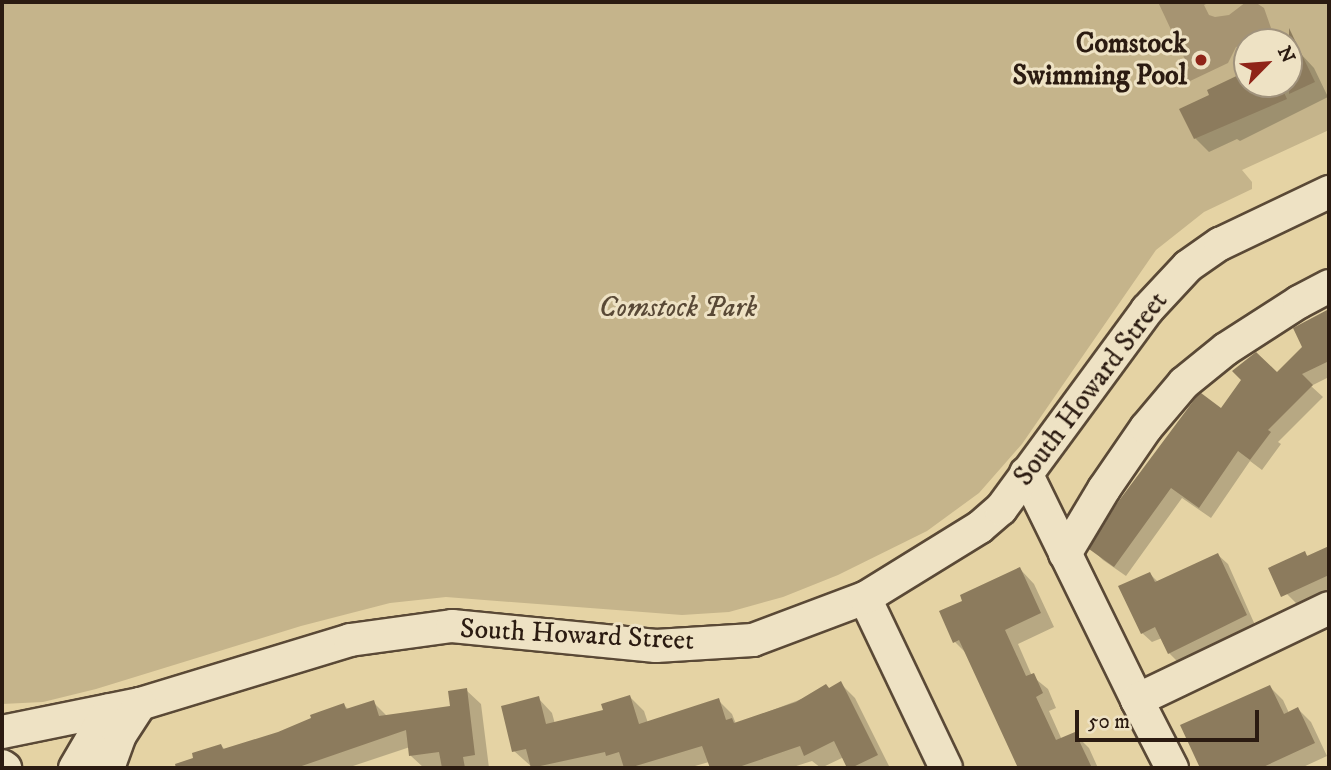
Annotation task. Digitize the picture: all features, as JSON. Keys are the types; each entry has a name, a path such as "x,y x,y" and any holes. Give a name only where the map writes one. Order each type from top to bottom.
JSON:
{"street":[{"name":"South Howard Street","path":"2,732 141,704 363,638 452,626 656,646 752,640 865,598 980,527 1001,509 1147,310 1188,266 1220,244 1329,192"},
{"path":"1065,554 1125,458 1184,383 1226,349 1329,286"},
{"path":"1026,473 1172,768"},
{"path":"865,598 946,768"},
{"path":"1137,700 1329,608"},
{"path":"108,768 120,736 141,704"},
{"path":"75,768 109,710"}],"green space":[{"name":"Comstock Park","path":"2,2 1329,2 1329,130 1242,170 1252,182 1252,189 1204,212 1156,250 1022,444 979,493 927,531 838,575 783,597 729,612 682,615 446,597 390,603 301,626 96,689 43,702 2,704"}],"shaded area":[{"path":"1158,2 1210,2 1204,5 1209,15 1215,17 1229,15 1246,2 1255,2 1264,8 1271,28 1233,28 1233,53 1228,63 1188,82 1184,72 1189,68"}],"building":[{"path":"1303,57 1315,82 1303,88"},
{"path":"1233,78 1233,98 1287,99 1194,139 1179,109 1209,95 1207,90"},
{"path":"1329,309 1329,361 1302,374 1313,385 1268,430 1271,432 1250,460 1238,451 1199,508 1171,488 1114,567 1089,549 1115,506 1197,396 1201,393 1221,408 1241,380 1232,371 1256,352 1277,372 1302,347 1293,328"},
{"path":"1329,546 1329,575 1281,597 1268,568 1305,551 1307,556"},
{"path":"1218,553 1247,615 1168,654 1155,627 1141,634 1118,586 1150,572 1155,582"},
{"path":"1020,567 1041,613 1005,630 1026,676 1034,673 1043,693 1036,697 1056,740 1075,732 1092,768 1018,768 959,640 953,643 939,611 962,601 960,595"},
{"path":"841,681 878,755 851,768 847,768 834,741 804,756 800,746 736,768 710,768 702,746 629,768 624,768 619,752 606,756 605,752 531,768 526,749 512,752 501,706 539,696 546,724 603,710 601,704 630,695 639,724 719,698 726,720 732,718 734,723 796,702 826,684 829,688"},
{"path":"1270,685 1284,714 1298,707 1315,743 1261,768 1200,768 1180,725"},
{"path":"467,688 475,755 463,757 465,768 442,768 439,752 409,756 406,730 296,768 176,768 175,764 193,758 192,753 221,744 223,749 278,732 311,718 310,715 344,703 346,709 374,700 379,716 450,706 448,691"}],"place":[{"name":"Comstock Swimming Pool","path":"1201,60"}]}
